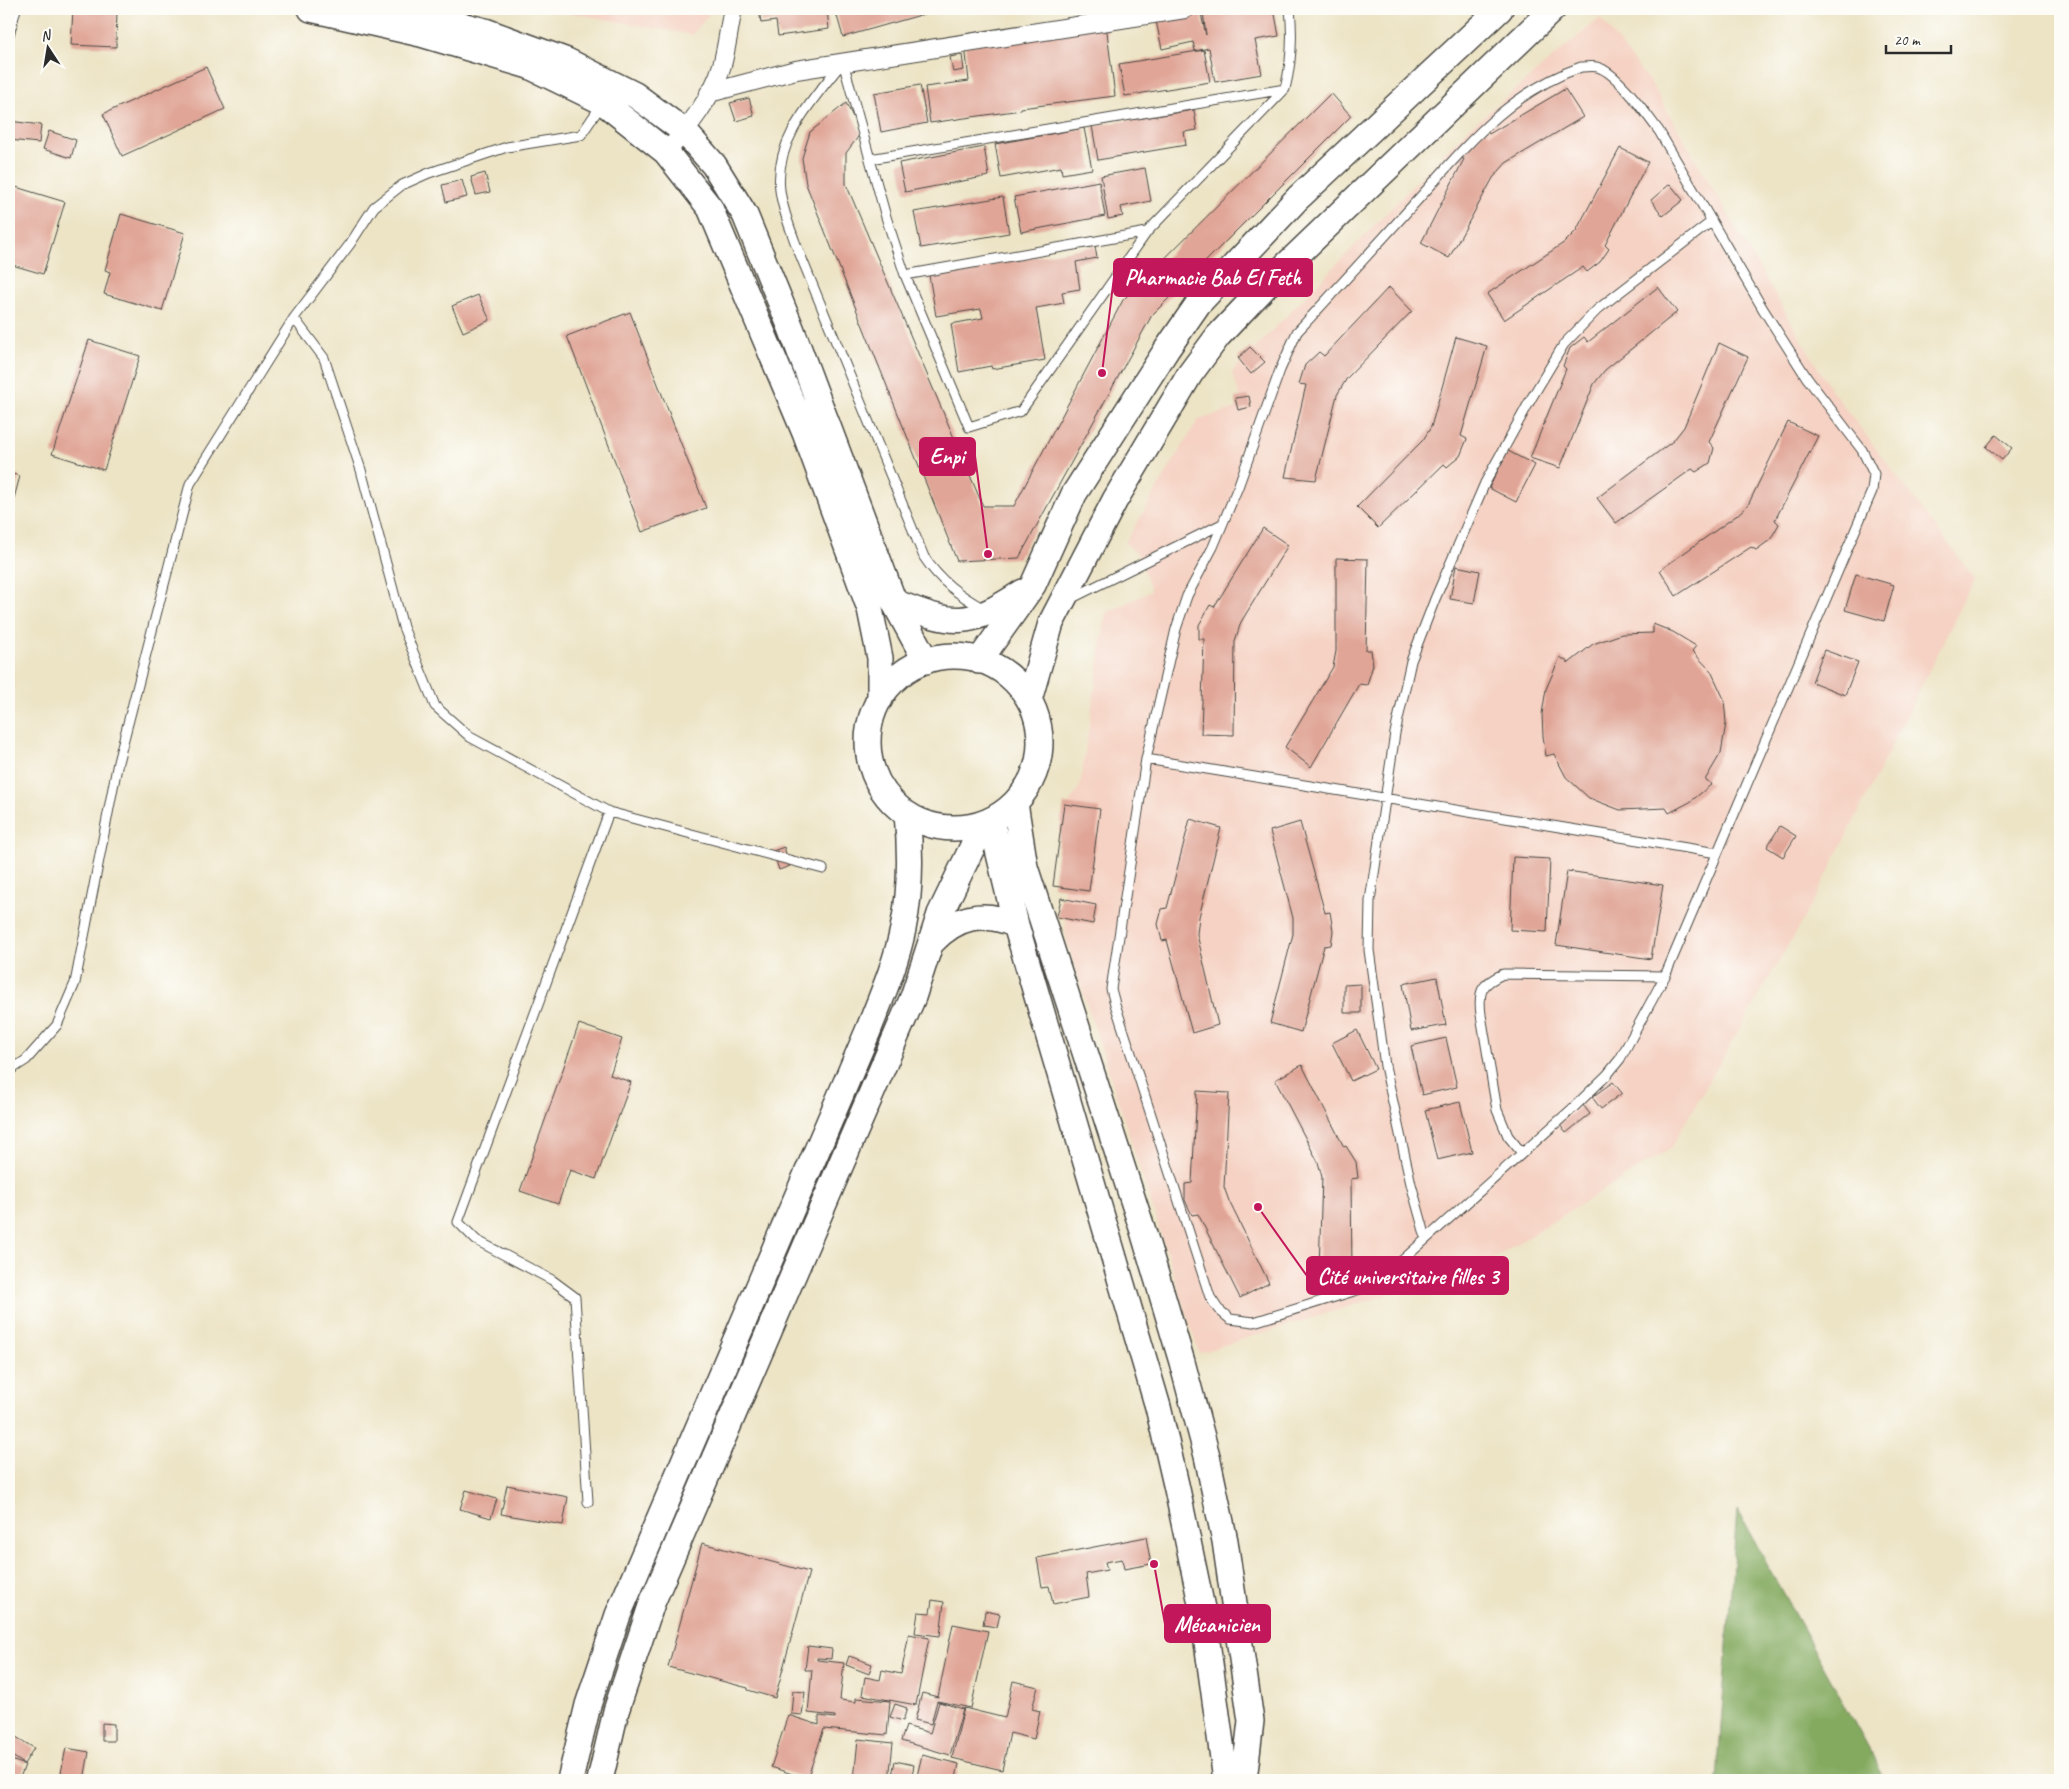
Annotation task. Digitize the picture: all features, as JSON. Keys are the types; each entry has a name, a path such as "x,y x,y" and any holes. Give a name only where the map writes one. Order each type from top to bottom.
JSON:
{"main road":[{"path":"311,9 421,34 529,66 603,102 666,152 710,208 805,433 870,609 880,658 880,699"},
{"path":"396,9 485,31 567,61 635,95 685,132 714,165 745,215 791,328 894,602 926,662"},
{"path":"979,660 1033,585 1074,494 1198,304 1298,198 1500,9"},
{"path":"1029,700 1051,624 1115,500 1190,374 1218,336 1275,276 1553,9"},
{"path":"894,602 936,618 957,620 980,617 999,608 1033,585"},
{"path":"953,657 979,660 994,667 1019,686 1029,700 1036,717 1040,735 1039,753 1035,771 1027,788 1015,803 987,821 969,827 953,828 922,822 907,814 893,803 881,788 873,771 869,753 868,734 872,716 880,699 900,676 926,662 953,657"},
{"path":"1015,803 1025,868 1144,1231 1207,1456 1225,1541 1251,1721 1244,1780"},
{"path":"570,1780 588,1705 618,1615 864,1040 893,966 903,931 908,902 910,873 907,814"},
{"path":"987,821 1158,1406 1203,1613 1226,1780"},
{"path":"600,1780 616,1711 652,1603 913,997 949,893 987,821"},
{"path":"932,942 943,930 956,922 971,918 987,916 1002,919 1016,925"}],"street":[{"path":"666,152 685,132 709,94 722,67 733,9"},
{"path":"709,94 796,70 1185,9"}],"lane":[{"path":"9,35 16,9"},
{"path":"843,62 870,159 906,275 969,427 1021,411 1148,232 1285,89 1291,64 1293,42 1290,9"},
{"path":"843,62 796,123 785,149 780,172 783,206 795,242 924,557 954,591 989,612"},
{"path":"1581,67 1597,67 1612,76 1640,106 1659,131 1711,222 1767,317 1807,378 1862,450 1874,474 1872,491 1665,976 1620,1059 1607,1075 1522,1154 1388,1273 1370,1286 1254,1322 1230,1319 1218,1309 1210,1297 1111,989 1146,758 1176,629 1187,596 1213,547 1238,488 1280,370 1298,332 1490,122 1531,90 1559,75 1581,67"},
{"path":"870,159 1285,89"},
{"path":"9,1071 26,1060 57,1025 75,983 118,762 190,484 294,318 350,244 374,207 402,186 429,173 507,147 581,135 603,102"},
{"path":"1426,1238 1411,1184 1386,1066 1369,950 1370,901 1385,798 1395,733 1412,661 1435,599 1485,483 1530,399 1564,344 1598,309 1711,222"},
{"path":"906,275 1148,232"},
{"path":"294,318 324,358 361,470 404,627 435,706 470,736 609,812 823,869"},
{"path":"1061,604 1222,524"},
{"path":"1146,758 1717,853"},
{"path":"588,1502 575,1297 552,1280 476,1240 458,1222 609,812"},
{"path":"1522,1154 1508,1136 1497,1110 1481,1015 1480,1001 1482,989 1490,980 1503,974 1665,976"}],"shaded area":[{"path":"550,9 710,9 710,13 692,35"},
{"path":"1600,18 1652,85 1830,388 1975,579 1816,897 1670,1149 1483,1265 1199,1353 1066,939 1060,818 1080,786 1106,613 1151,591 1138,554 1125,543 1198,420 1243,406 1232,372 1467,130"}],"green space":[{"path":"1737,1510 1886,1780 1717,1780"}],"building":[{"path":"73,9 117,9 116,47 71,45"},
{"path":"759,9 827,9 829,29 778,36 776,21 761,23"},
{"path":"835,9 942,9 843,37"},
{"path":"1220,9 1274,9 1279,36 1255,40 1262,74 1215,82 1209,48 1195,51 1193,42 1162,49 1156,21 1200,10 1206,35 1203,12"},
{"path":"1106,24 1115,96 1021,108 1021,110 930,123 925,87 969,81 965,45"},
{"path":"1204,50 1210,82 1125,96 1119,64"},
{"path":"962,55 964,70 953,72 950,57"},
{"path":"206,67 225,109 122,156 103,114"},
{"path":"920,85 927,123 881,132 874,93"},
{"path":"1565,89 1583,117 1506,163 1493,178 1449,258 1421,243 1464,159 1460,158 1486,130 1489,134"},
{"path":"1331,93 1351,116 1152,315 1019,558 957,561 806,184 802,158 810,132 846,103 861,133 846,153 846,184 983,506 1014,506 1123,300"},
{"path":"749,98 754,116 736,121 730,103"},
{"path":"1194,110 1197,130 1184,132 1186,145 1098,160 1092,126"},
{"path":"9,121 41,125 39,143 9,140"},
{"path":"1084,128 1092,169 1062,174 1061,167 1001,178 995,144"},
{"path":"49,131 76,140 71,158 43,149"},
{"path":"984,147 989,176 905,192 899,163"},
{"path":"1620,148 1648,162 1605,245 1609,249 1600,262 1587,272 1583,267 1504,320 1487,294 1565,242 1576,231"},
{"path":"1145,168 1151,201 1121,207 1123,216 1108,219 1101,176"},
{"path":"485,173 490,192 476,195 471,177"},
{"path":"462,180 467,197 446,202 442,185"},
{"path":"1099,181 1105,216 1021,232 1014,197"},
{"path":"1670,184 1683,200 1663,216 1651,200"},
{"path":"9,185 65,202 43,274 9,264"},
{"path":"1003,197 1009,233 921,248 914,212"},
{"path":"121,214 185,233 162,311 104,294 110,272 105,270"},
{"path":"1095,246 1097,258 1076,262 1080,289 1062,292 1064,303 1036,308 1045,360 992,369 991,366 959,372 951,324 983,318 981,309 936,316 929,275"},
{"path":"1389,287 1412,311 1347,378 1337,395 1316,480 1285,477 1306,385 1299,384 1305,365 1319,352 1324,356"},
{"path":"1658,287 1677,312 1605,370 1594,384 1560,468 1530,458 1566,369 1563,366 1570,348 1584,337 1588,342"},
{"path":"478,295 490,320 463,332 452,306"},
{"path":"630,312 706,508 642,532 567,336"},
{"path":"1456,337 1487,346 1461,436 1467,439 1460,456 1447,467 1444,464 1378,528 1357,507 1423,440 1431,427"},
{"path":"89,340 140,356 104,470 52,454"},
{"path":"1719,343 1748,357 1709,442 1714,448 1710,463 1696,472 1692,469 1616,523 1597,498 1673,441 1684,427"},
{"path":"1250,347 1265,362 1251,374 1238,358"},
{"path":"1249,396 1251,407 1238,410 1235,398"},
{"path":"1788,422 1818,436 1775,520 1779,524 1770,540 1756,550 1751,547 1676,596 1660,570 1736,516 1748,505"},
{"path":"1996,435 2012,448 2002,460 1986,447"},
{"path":"1508,451 1535,465 1516,502 1489,488"},
{"path":"9,473 20,476 9,517"},
{"path":"1263,528 1288,545 1241,622 1235,641 1234,735 1201,734 1204,639 1199,639 1199,625 1210,605 1214,607"},
{"path":"1336,558 1368,559 1366,650 1371,650 1373,665 1367,685 1359,684 1311,767 1285,747 1333,667 1336,651"},
{"path":"1456,566 1480,571 1474,603 1450,599"},
{"path":"1856,574 1894,585 1884,621 1845,610"},
{"path":"1653,624 1673,632 1696,646 1692,651 1711,671 1724,699 1726,723 1721,753 1705,780 1712,784 1690,802 1669,813 1666,808 1620,810 1589,798 1566,777 1554,754 1546,756 1543,736 1542,714 1546,689 1560,657 1569,663 1593,644 1622,634 1653,633"},
{"path":"1824,650 1858,662 1845,695 1812,682"},
{"path":"1064,804 1100,809 1089,891 1053,886"},
{"path":"1190,819 1221,828 1199,917 1197,934 1218,1025 1192,1033 1167,940 1162,941 1158,924 1162,909 1167,908"},
{"path":"1300,822 1325,913 1330,912 1333,931 1331,945 1324,946 1301,1032 1270,1023 1293,934 1293,918 1270,831"},
{"path":"1780,826 1796,836 1783,857 1767,847"},
{"path":"784,847 790,866 779,870 773,851"},
{"path":"1513,857 1550,859 1547,932 1510,930"},
{"path":"1567,871 1663,885 1651,959 1556,945"},
{"path":"1061,898 1096,905 1093,924 1057,917"},
{"path":"1437,977 1446,1025 1411,1031 1403,984"},
{"path":"1361,984 1361,1013 1344,1013 1344,985"},
{"path":"579,1024 622,1039 610,1075 631,1082 596,1179 570,1170 558,1204 520,1191"},
{"path":"1357,1030 1376,1069 1351,1081 1332,1043"},
{"path":"1446,1038 1457,1087 1422,1095 1411,1046"},
{"path":"1302,1065 1344,1147 1346,1146 1356,1162 1358,1178 1351,1179 1352,1272 1319,1269 1322,1177 1318,1162 1275,1080"},
{"path":"1613,1082 1622,1093 1601,1109 1592,1097"},
{"path":"1197,1091 1229,1093 1224,1187 1269,1283 1240,1298 1198,1214 1192,1215 1185,1200 1185,1184 1192,1183"},
{"path":"1460,1102 1472,1152 1437,1160 1425,1110"},
{"path":"1583,1105 1590,1114 1566,1133 1559,1124"},
{"path":"507,1485 568,1497 563,1525 501,1514"},
{"path":"466,1490 497,1499 491,1518 460,1509"},
{"path":"1146,1537 1151,1564 1124,1569 1122,1559 1105,1562 1107,1570 1086,1574 1089,1597 1053,1604 1049,1586 1042,1587 1037,1558"},
{"path":"702,1543 809,1572 775,1698 748,1690 748,1688 668,1667"},
{"path":"932,1600 944,1602 940,1636 915,1633 918,1612 930,1613"},
{"path":"985,1611 1000,1614 997,1627 983,1625"},
{"path":"953,1624 988,1631 971,1708 937,1701 931,1724 915,1720 922,1693 938,1697"},
{"path":"909,1634 929,1638 916,1705 862,1695 865,1677 880,1680 882,1670 901,1674"},
{"path":"808,1646 832,1649 831,1659 817,1658 817,1660 844,1663 840,1700 856,1702 856,1698 890,1701 887,1735 824,1729 807,1779 771,1767 788,1715 819,1725 819,1716 835,1718 835,1716 808,1713 812,1670 805,1670"},
{"path":"849,1656 872,1664 869,1674 846,1665"},
{"path":"1013,1681 1038,1687 1032,1709 1040,1711 1034,1739 1010,1733 1002,1770 952,1758 964,1708 1005,1718"},
{"path":"793,1691 805,1692 802,1715 791,1714"},
{"path":"939,1702 963,1709 950,1755 901,1741 906,1726 930,1733"},
{"path":"895,1704 907,1708 903,1721 890,1717"},
{"path":"102,1723 114,1724 114,1741 102,1741"},
{"path":"16,1737 34,1748 24,1764 9,1754 9,1747"},
{"path":"858,1739 893,1743 889,1780 854,1780"},
{"path":"66,1748 89,1752 84,1780 60,1778"},
{"path":"922,1755 959,1764 956,1778 954,1777 953,1780 916,1780"},
{"path":"9,1759 25,1765 19,1780 9,1780"},
{"path":"895,1761 914,1765 911,1780 891,1780"}],"place":[{"name":"Pharmacie Bab El Feth","path":"1102,373"},
{"name":"Enpi","path":"988,554"},
{"name":"Cité universitaire filles 3","path":"1258,1207"},
{"name":"Mécanicien","path":"1154,1564"}]}
